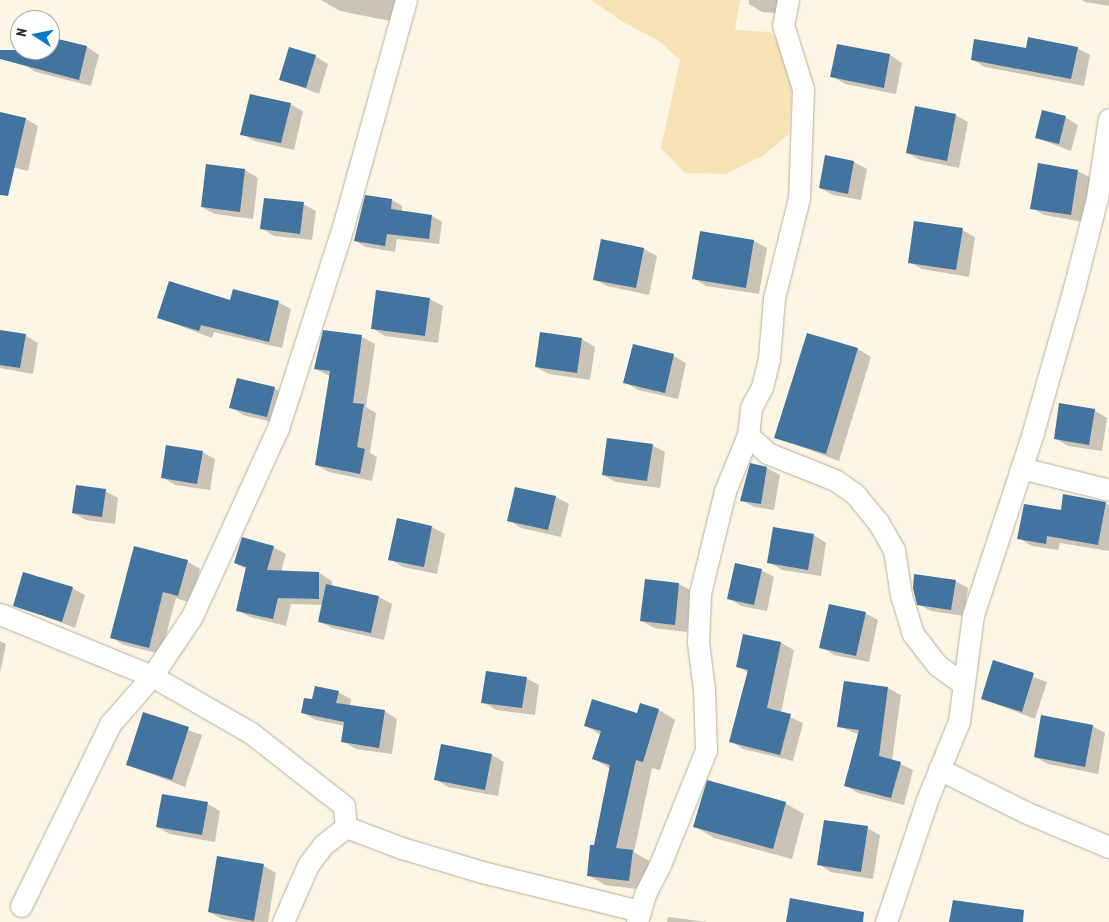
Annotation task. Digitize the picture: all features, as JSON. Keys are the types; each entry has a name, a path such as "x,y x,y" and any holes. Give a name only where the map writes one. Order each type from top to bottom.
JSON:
{"street":[{"path":"21,906 110,724 152,676 192,616 278,428 342,226 406,0"},
{"path":"346,827 482,872 638,917 706,750 704,689 698,642 700,593 725,491 748,435 751,408 762,387 768,359 774,298 800,198 803,89 783,25 788,0"},
{"path":"886,922 958,721 973,615 1021,468 1090,225 1109,119"},
{"path":"748,435 767,453 835,480 855,494 878,522 894,550 901,595 913,634 937,665 963,684"},
{"path":"1021,468 1109,490"},
{"path":"0,614 152,676 251,733 344,806 346,827"},
{"path":"939,770 1025,812 1109,847"},
{"path":"283,922 308,865 322,845 346,827"}],"shaded area":[{"path":"591,0 740,0 735,30 770,32 786,50 793,72 789,134 763,156 725,174 685,173 661,148 680,60 658,40 623,22"}],"building":[{"path":"1028,37 1078,47 1071,79 971,60 974,39 1026,48"},
{"path":"60,39 87,46 79,80 0,59 0,50 10,50 10,60 60,60"},
{"path":"837,44 890,54 884,88 830,77"},
{"path":"289,47 316,55 306,88 279,80"},
{"path":"250,94 291,103 281,143 240,135"},
{"path":"915,106 956,114 947,161 906,153"},
{"path":"1042,110 1066,116 1059,144 1035,138"},
{"path":"0,112 26,118 8,196 0,195"},
{"path":"825,155 854,161 848,194 819,188"},
{"path":"1038,163 1078,170 1071,215 1030,209"},
{"path":"206,164 245,169 240,212 201,207"},
{"path":"365,195 392,199 391,209 432,215 429,239 387,234 385,246 354,241"},
{"path":"264,198 304,202 300,234 260,229"},
{"path":"914,221 963,228 956,270 908,263"},
{"path":"700,231 754,240 746,288 692,279"},
{"path":"601,239 644,248 636,288 593,280"},
{"path":"169,281 230,300 233,289 279,301 269,342 201,325 199,331 157,318"},
{"path":"376,290 430,298 425,336 371,329"},
{"path":"0,330 26,334 20,368 0,365"},
{"path":"323,330 362,335 353,403 364,404 357,447 365,449 360,474 315,465 330,371 314,369"},
{"path":"540,332 582,338 577,373 535,367"},
{"path":"807,333 858,348 826,454 774,438"},
{"path":"633,344 674,354 665,393 623,383"},
{"path":"237,378 275,387 267,417 229,408"},
{"path":"1059,403 1095,409 1089,445 1054,439"},
{"path":"607,438 653,444 647,481 602,475"},
{"path":"166,445 203,451 197,484 161,478"},
{"path":"750,463 767,467 761,504 740,501"},
{"path":"76,485 106,489 102,517 72,513"},
{"path":"515,487 556,496 548,530 507,521"},
{"path":"1063,494 1106,502 1098,545 1047,536 1046,544 1017,539 1024,504 1061,510"},
{"path":"397,518 432,526 424,567 388,560"},
{"path":"773,527 814,534 808,570 767,563"},
{"path":"242,537 274,546 267,570 319,572 319,599 278,598 273,619 236,611 246,567 234,563"},
{"path":"134,546 188,560 178,596 163,592 149,648 110,638"},
{"path":"735,563 762,569 754,605 727,599"},
{"path":"23,572 73,587 62,622 13,606"},
{"path":"914,574 956,580 951,610 917,605 913,588"},
{"path":"645,579 679,583 675,625 640,621"},
{"path":"326,584 379,596 371,633 318,622"},
{"path":"829,604 866,612 856,656 819,648"},
{"path":"743,634 781,642 767,708 791,714 780,755 729,742 748,670 736,667"},
{"path":"993,660 1034,673 1022,712 981,699"},
{"path":"486,671 527,677 522,708 481,703"},
{"path":"844,681 888,687 879,756 901,762 891,798 844,786 859,730 837,727"},
{"path":"315,686 339,691 336,703 385,710 379,748 341,742 344,722 301,713 304,698 312,699"},
{"path":"592,699 637,713 640,703 659,709 643,762 636,760 616,848 633,850 629,881 587,876 590,845 594,845 610,765 592,759 601,731 584,726"},
{"path":"143,712 189,727 172,780 126,765"},
{"path":"1041,715 1093,725 1085,767 1034,757"},
{"path":"441,744 492,754 485,790 434,780"},
{"path":"707,780 786,802 773,849 693,827"},
{"path":"162,794 208,802 202,835 156,827"},
{"path":"824,820 868,826 861,872 817,865"},
{"path":"217,856 264,864 254,921 208,912"},
{"path":"790,898 864,912 863,922 786,922"},
{"path":"953,900 1024,910 1023,922 949,922"}]}
